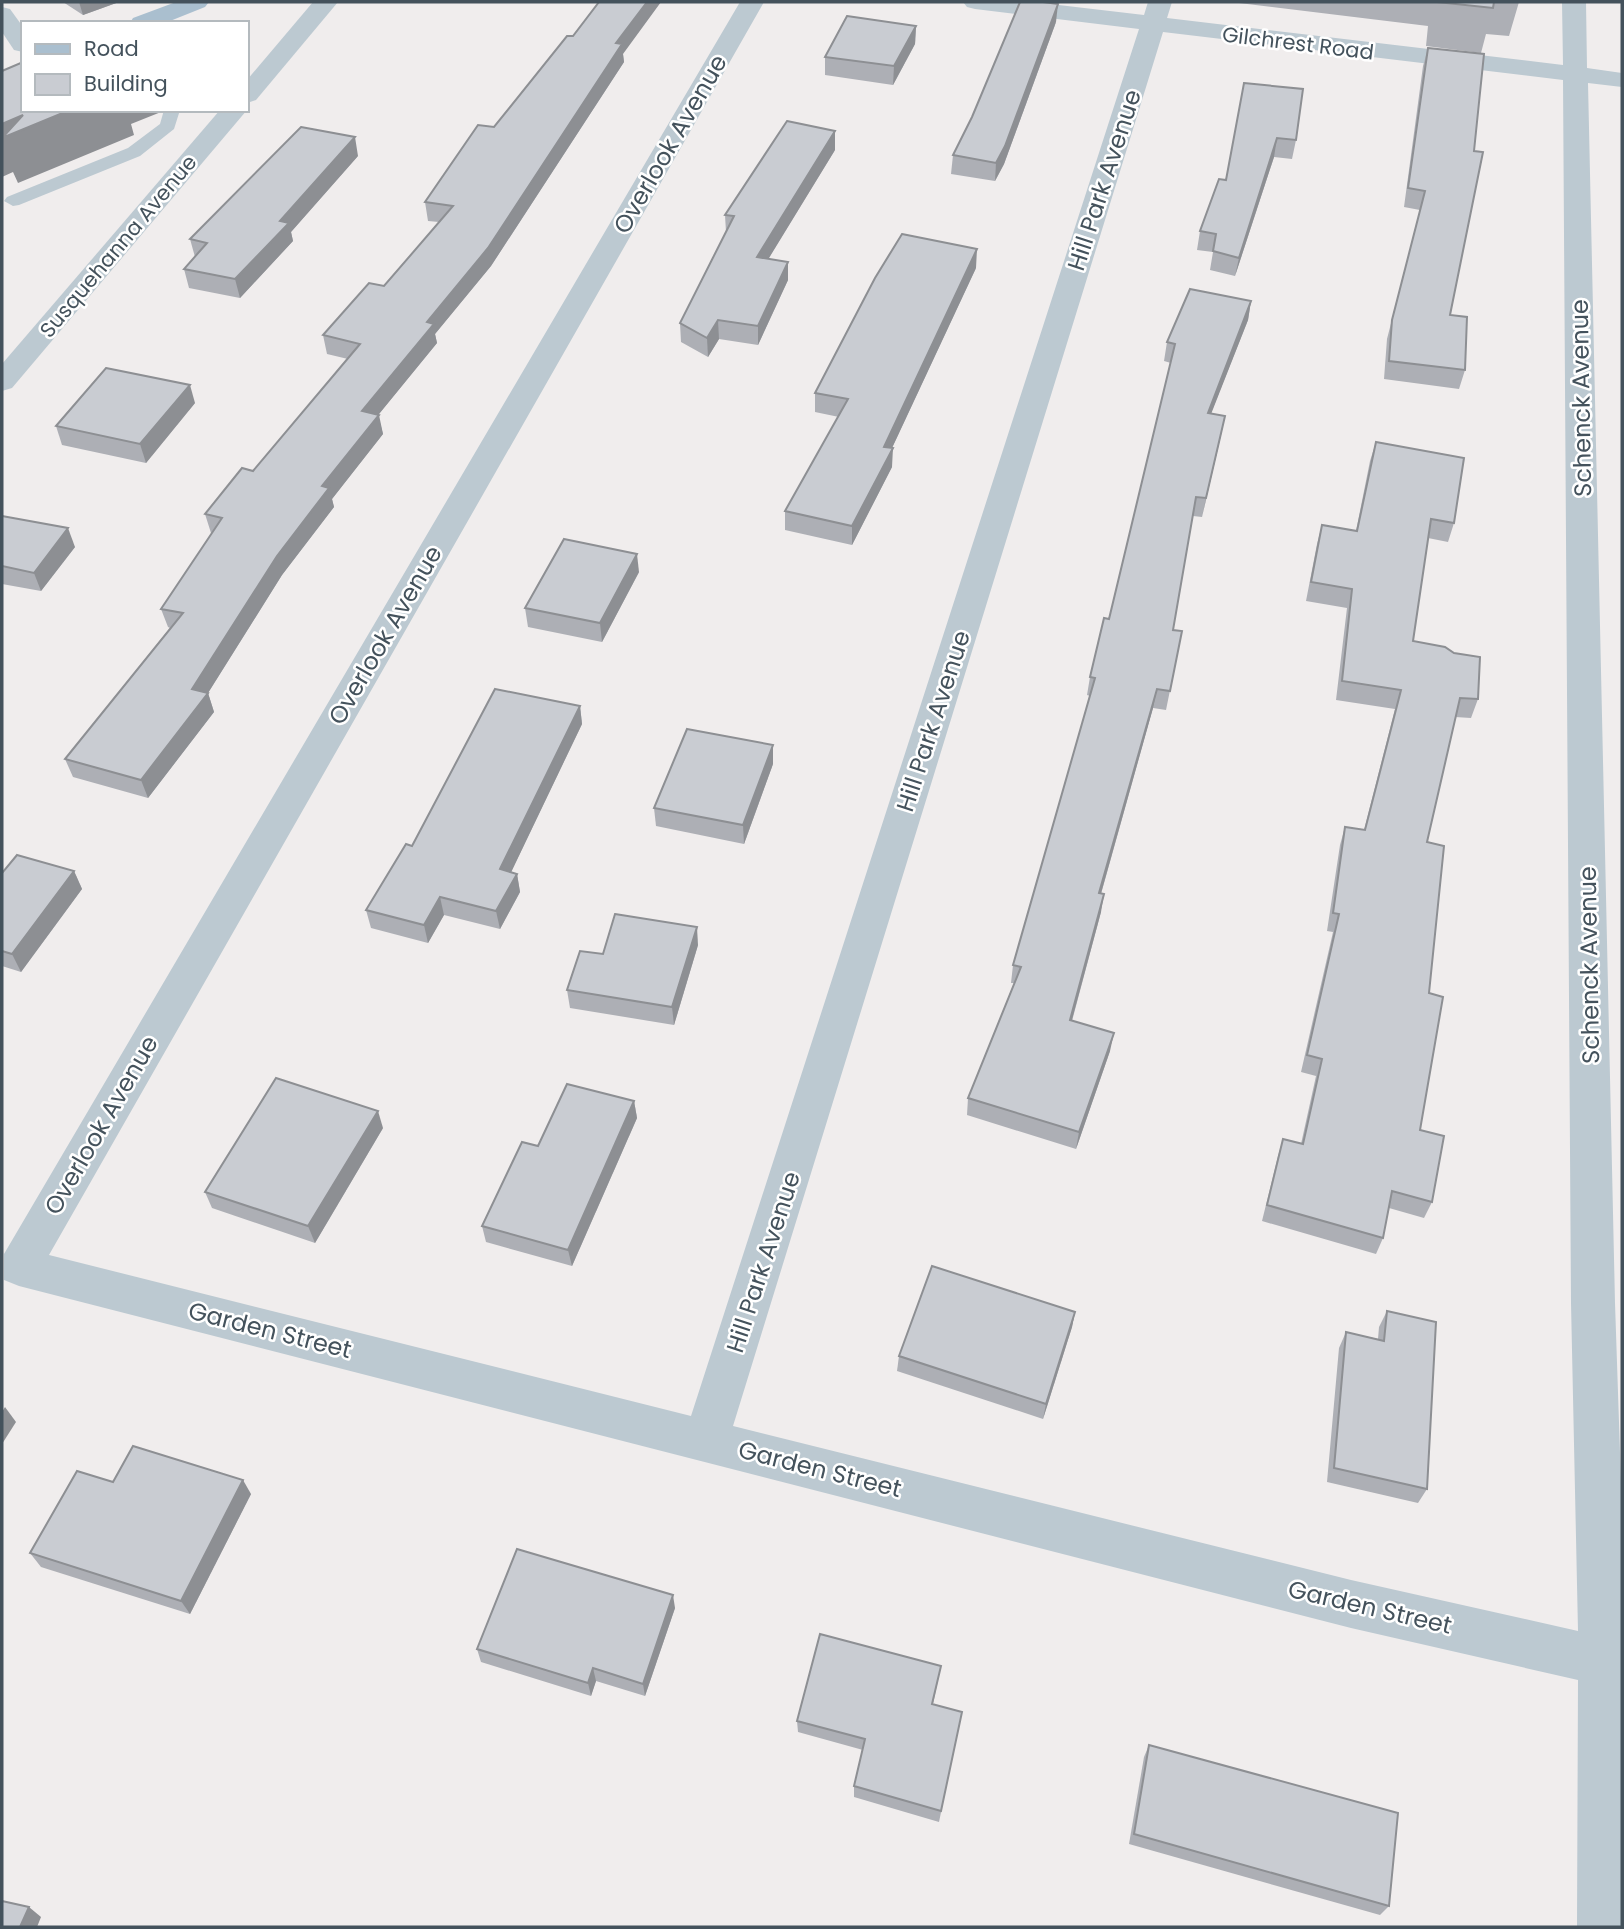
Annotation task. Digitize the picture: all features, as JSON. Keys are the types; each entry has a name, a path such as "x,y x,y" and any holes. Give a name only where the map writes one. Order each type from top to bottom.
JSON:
{"main road":[{"path":"147,21 197,2"}],"street":[{"path":"248,94 326,2"},
{"name":"Overlook Avenue","path":"19,1267 752,2"},
{"name":"Gilchrest Road","path":"975,2 1156,14 1577,77 1622,80"},
{"name":"Schenck Avenue","path":"1574,2 1593,1289 1613,1662 1604,1927"},
{"path":"2,14 21,42"},
{"name":"Hill Park Avenue","path":"706,1440 1156,14"},
{"name":"Susquehanna Avenue","path":"2,382 232,112"},
{"name":"Garden Street","path":"19,1267 1351,1604 1613,1662"}],"lane":[{"path":"13,201 134,152 168,126 172,112"}],"building":[{"path":"599,2 647,2 616,43 622,44 488,248 427,322 434,324 362,411 379,415 322,486 329,488 277,556 192,689 208,693 141,780 65,759 183,613 161,609 222,518 205,514 242,468 253,471 360,344 323,335 369,283 384,286 453,206 425,202 478,125 494,127 567,36 573,36"},
{"path":"1020,2 1058,4 1005,146 996,163 953,155 972,117"},
{"path":"1437,2 1494,2 1493,8"},
{"path":"847,16 916,26 894,66 825,57"},
{"path":"1428,48 1484,54 1474,151 1483,152 1450,315 1467,317 1465,370 1389,361 1392,320 1425,191 1408,188"},
{"path":"21,63 21,112 65,112 2,138 23,115 2,124 2,71"},
{"path":"1244,83 1303,89 1296,140 1277,138 1239,258 1213,251 1216,234 1200,231 1219,179 1226,180"},
{"path":"787,121 835,131 757,257 788,262 758,326 718,320 707,338 680,323 734,216 725,215"},
{"path":"301,127 355,137 280,221 289,223 235,279 184,269 207,243 190,239"},
{"path":"902,234 977,249 884,447 893,448 852,526 785,511 848,399 815,393 875,278"},
{"path":"1190,289 1251,301 1208,413 1225,416 1206,498 1196,497 1173,630 1182,631 1170,691 1157,689 1099,893 1104,894 1070,1020 1114,1033 1079,1132 968,1098 1021,967 1013,965 1095,678 1090,677 1104,618 1109,619 1175,344 1167,342"},
{"path":"106,368 190,385 140,444 56,426"},
{"path":"1376,442 1464,458 1454,523 1431,519 1413,641 1445,647 1454,653 1480,657 1478,699 1460,698 1427,842 1444,846 1429,993 1443,997 1420,1130 1444,1136 1432,1202 1392,1191 1383,1238 1267,1205 1283,1139 1303,1144 1322,1059 1307,1055 1339,914 1333,913 1345,827 1365,830 1401,690 1342,681 1352,589 1311,582 1322,525 1357,531"},
{"path":"2,516 68,528 34,573 2,566"},
{"path":"564,539 637,554 600,623 525,608"},
{"path":"495,689 580,706 500,869 517,874 496,911 440,897 424,925 366,910 406,844 412,846"},
{"path":"687,729 773,745 743,825 654,808"},
{"path":"17,855 74,871 12,954 2,951 2,873"},
{"path":"615,914 697,927 672,1007 567,990 580,951 603,954"},
{"path":"276,1078 378,1111 308,1226 205,1192"},
{"path":"567,1084 634,1101 568,1250 482,1226 522,1142 538,1146"},
{"path":"932,1266 1075,1312 1046,1404 899,1356"},
{"path":"1387,1311 1436,1322 1427,1489 1334,1468 1346,1332 1384,1341"},
{"path":"133,1446 243,1480 181,1601 30,1553 77,1471 113,1482"},
{"path":"517,1549 673,1595 643,1684 593,1668 588,1683 477,1649"},
{"path":"820,1634 941,1666 932,1704 962,1712 941,1811 854,1786 865,1739 797,1721"},
{"path":"1149,1745 1398,1813 1389,1906 1134,1834"},
{"path":"2,1901 29,1907 20,1927 2,1927"}]}
